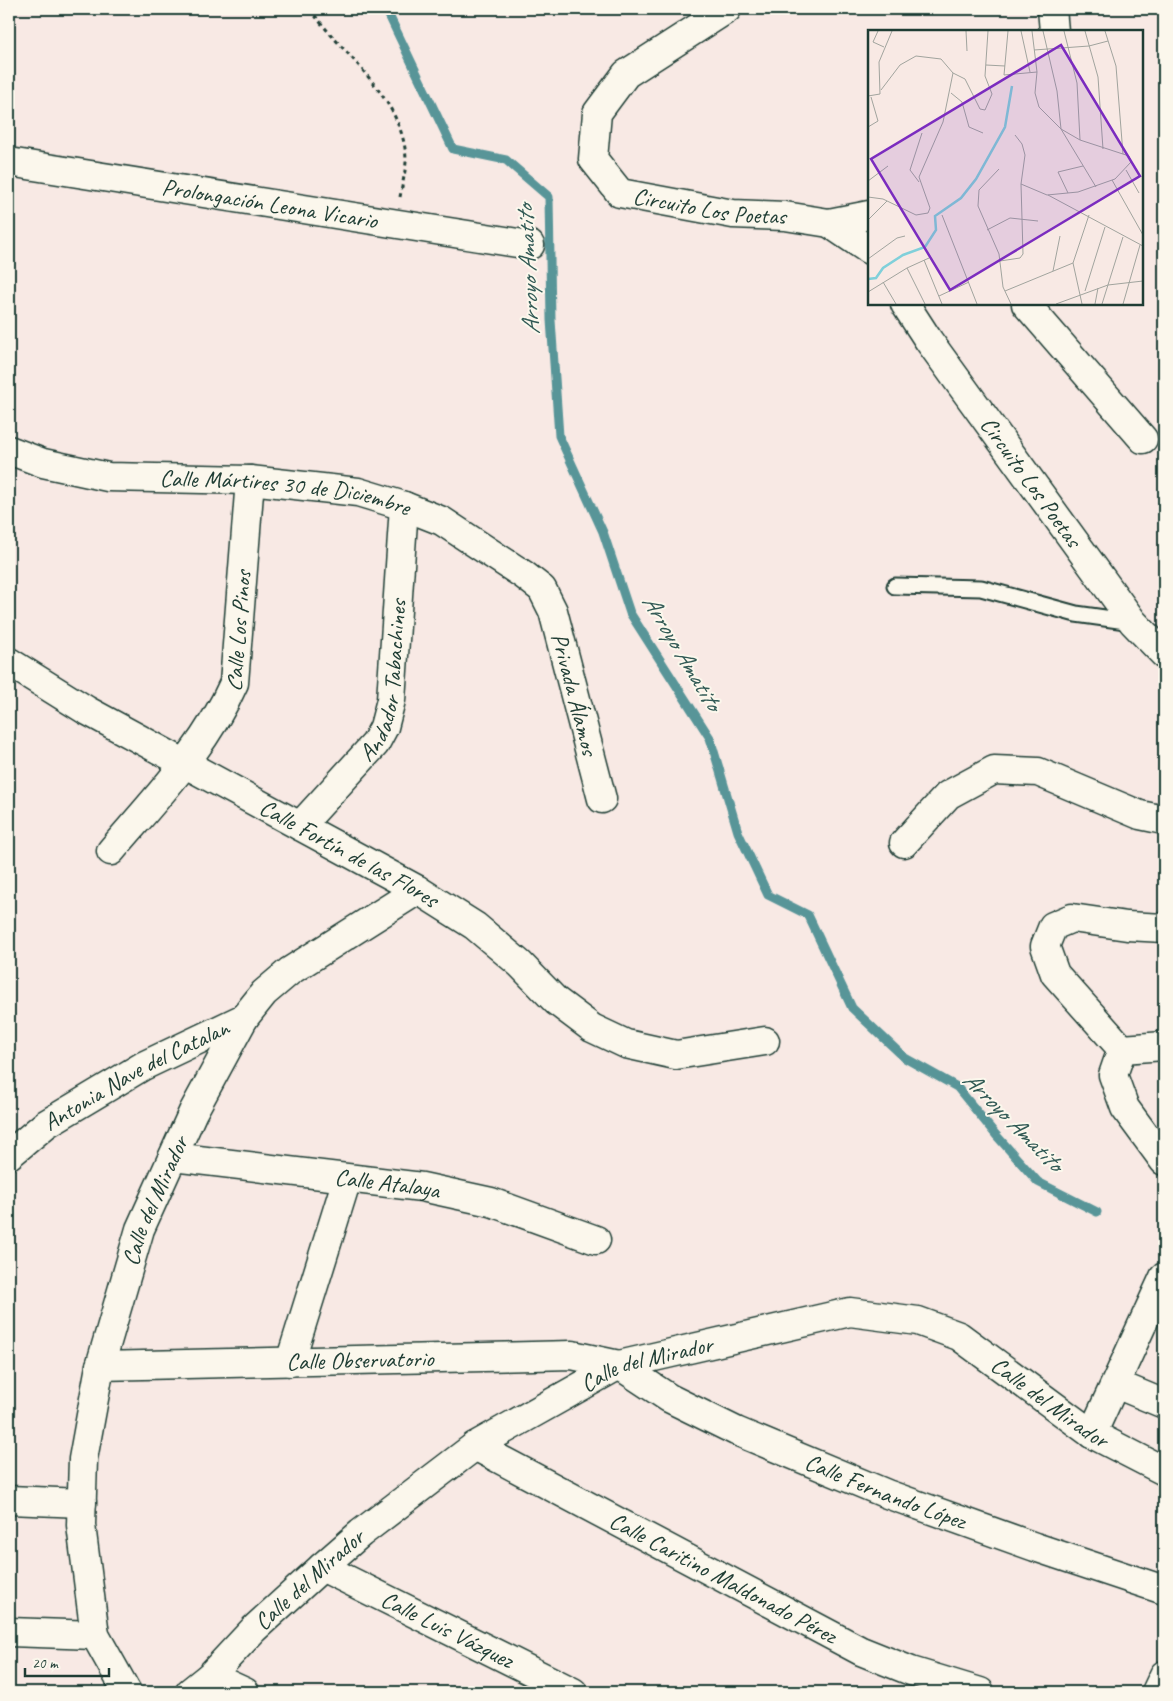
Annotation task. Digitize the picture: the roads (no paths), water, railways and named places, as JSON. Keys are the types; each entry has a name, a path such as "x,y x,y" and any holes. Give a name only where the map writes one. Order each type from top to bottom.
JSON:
{"street":[{"name":"Circuito Los Poetas","path":"727,9 626,74 597,113 593,159 620,192 733,214 785,216 829,223 868,249"},
{"path":"1052,9 1054,30"},
{"name":"Prolongación Leona Vicario","path":"9,162 530,245"},
{"path":"829,223 868,215"},
{"name":"Circuito Los Poetas","path":"906,305 929,341 1133,622 1164,654"},
{"path":"1027,305 1143,439"},
{"name":"Calle Mártires 30 de Diciembre","path":"9,450 43,463 108,477 250,480 358,492 404,506 442,521 542,589"},
{"name":"Calle Los Pinos","path":"111,851 184,764 224,706 234,684 250,480"},
{"name":"Andador Tabachines","path":"300,826 375,744 384,726 391,700 404,506"},
{"name":"Privada Álamos","path":"542,589 553,611 602,799"},
{"name":"Calle Fortín de las Flores","path":"9,662 86,710 418,890 475,926 520,964 556,1001 592,1028 626,1044 676,1055 765,1041"},
{"path":"904,843 948,795 994,770 1038,772 1140,815 1164,820"},
{"name":"Calle del Mirador","path":"127,1692 95,1635 81,1526 83,1459 100,1366 140,1229 193,1112 244,1018 264,993 290,971 418,890"},
{"path":"1122,1048 1055,974 1045,946 1052,926 1072,918 1127,926 1164,928"},
{"name":"Antonia Nave del Catalan","path":"9,1155 46,1124 143,1066 244,1018"},
{"path":"1122,1048 1164,1046"},
{"path":"1122,1048 1113,1075 1125,1108 1164,1161"},
{"name":"Calle Atalaya","path":"173,1157 422,1187 491,1202 596,1240"},
{"path":"290,1362 347,1179"},
{"path":"1092,1434 1164,1277"},
{"name":"Calle del Mirador","path":"200,1684 254,1629 361,1533 474,1446 619,1365 850,1312 918,1321 959,1336 1092,1434 1164,1471"},
{"name":"Calle Observatorio","path":"100,1366 572,1355 619,1365"},
{"name":"Calle Fernando López","path":"619,1365 669,1398 736,1431 852,1479 1035,1547 1164,1590"},
{"path":"1116,1384 1164,1404"},
{"name":"Calle Caritino Maldonado Pérez","path":"474,1446 861,1651 911,1670 980,1692"},
{"path":"9,1500 82,1503"},
{"name":"Calle Luis Vázquez","path":"322,1567 573,1692"},
{"path":"9,1632 95,1635"},
{"path":"1156,1692 1164,1675"},
{"path":"200,1684 245,1692"}],"lane":[{"path":"895,586 981,588 1076,614 1133,622"}],"waterway":[{"name":"Arroyo Amatito","path":"386,9 453,149 506,160 549,197 551,320 559,436 603,532 630,613 710,738 738,832 768,895 808,915 852,1008 905,1058 957,1087 1038,1182 1097,1212"}]}
